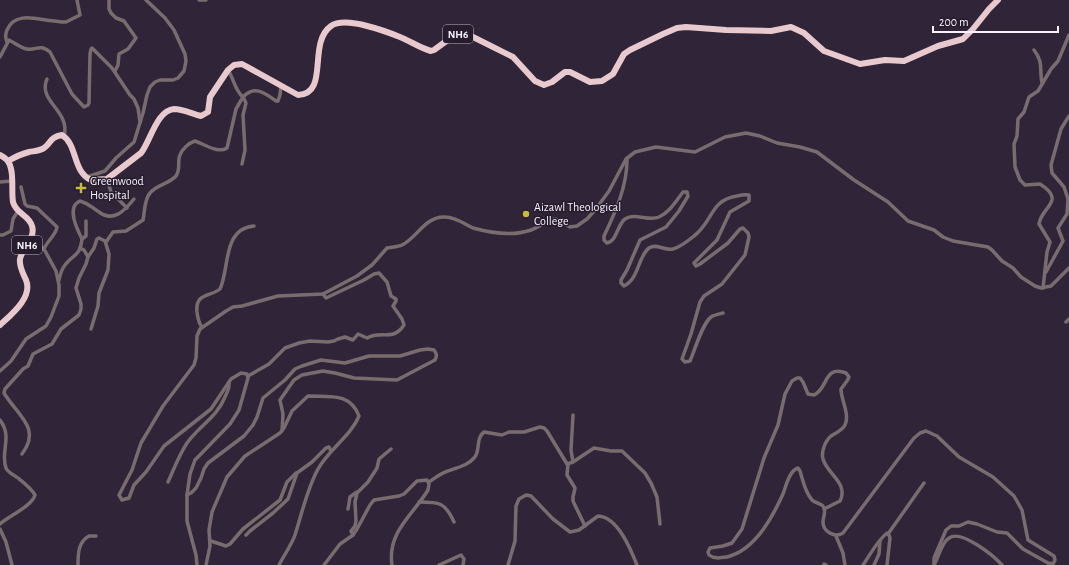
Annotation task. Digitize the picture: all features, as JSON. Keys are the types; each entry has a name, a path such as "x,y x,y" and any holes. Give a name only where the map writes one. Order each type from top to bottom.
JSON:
{"highway":[{"name":"NH6","path":"228,70 234,65 242,64 298,95 309,92 314,87 317,77 317,58 321,40 331,26 337,23 346,22 360,24 400,36 431,51 456,34 467,34 513,57 535,81 544,85 552,82 565,72 570,72 590,82 602,81 613,74 624,54 630,50 677,28 686,27 771,31 791,27 804,33 824,51 860,64 885,60 904,61 938,46 963,39 998,0"},
{"path":"0,155 8,161 21,154 44,148 49,142 60,135 64,136 70,144 82,174 86,178 91,180 107,179 141,153 145,148 152,132 165,113 174,109 184,110 201,116 208,112 210,97 228,70"},
{"name":"NH6","path":"0,325 14,312 27,291 28,286 20,266 20,260 30,240 33,228 29,220 18,211 13,202 12,181 8,161"}],"street":[{"path":"0,57 7,42 6,34 12,22 20,18 29,17 66,22 80,15 77,0"},
{"path":"109,0 109,8 111,13 116,18 124,21 136,38 128,49 119,54 118,65 115,71"},
{"path":"86,178 105,171 116,158 134,142 150,87 160,80 173,80 178,78 184,71 186,61 185,54 178,38 171,25 146,0"},
{"path":"199,0 206,0"},
{"path":"1043,288 1046,257 1050,242 1039,224 1041,218 1052,203 1051,196 1040,184 1023,184 1015,167 1014,153 1018,119 1024,112 1029,97 1038,91 1058,61 1069,34"},
{"path":"7,42 9,40 28,50 40,47 47,49 72,94 84,107 89,103 88,75 91,49 94,50 115,71 134,99 138,108 140,122"},
{"path":"1034,50 1042,69 1040,73 1042,83"},
{"path":"228,70 236,84 239,94 243,97 246,103 243,115 245,150 242,164"},
{"path":"47,79 45,85 46,94 62,116 65,128 64,136"},
{"path":"106,242 113,232 126,231 142,220 150,193 175,177 178,169 180,154 188,144 195,140 217,149 224,150 227,148 236,109 243,97 249,92 260,91 278,101 281,85"},
{"path":"1045,275 1063,241 1058,228 1068,210 1066,191 1052,173 1051,165 1061,129 1069,116"},
{"path":"248,376 246,373 241,372 228,382 211,409 164,446 146,472 134,485 129,498 122,500 120,497 120,491 132,470 142,443 163,406 194,365 196,358 197,336 200,329 202,326 226,310 278,296 323,294 358,276 376,262 387,248 402,246 420,229 431,221 440,218 445,217 453,219 462,222 465,225 500,233 530,230 556,219 570,227 577,226 587,219 609,191 626,159 635,152 652,147 695,152 724,137 741,133 754,134 777,143 807,148 822,155 854,180 888,202 908,220 934,230 948,239 988,247 1002,261 1015,269 1021,277 1035,286 1043,288 1053,284 1069,268"},
{"path":"626,159 626,170 619,199 604,236 606,243 611,241 625,219 632,216 652,218 658,217 672,207 683,192 686,191 688,194 686,200 666,227 640,240 621,280 621,283 624,286 630,281 640,266 642,257 649,248 655,246 668,249 678,247 700,231 719,203 729,197 749,195 749,201 730,212 717,240 694,263 696,266 700,264 728,243 740,229 746,230 748,233 748,245 745,255 722,284 704,296 700,302 682,359 685,362 689,362 709,319 723,313"},
{"path":"107,179 111,192 115,198 127,208"},
{"path":"0,182 12,181"},
{"path":"21,187 24,204 37,208 57,227 44,249"},
{"path":"82,239 77,230 72,210 76,203 80,201 91,205 100,214 109,217 120,214 134,199"},
{"path":"0,235 11,231 13,219 18,211"},
{"path":"58,281 64,266 76,255 80,248 82,239 86,236 86,221"},
{"path":"202,326 198,322 198,302 205,295 220,289 231,243 240,231 254,226"},
{"path":"22,454 28,444 30,433 24,421 4,393 5,389 23,369 28,366 34,354 52,344 61,329 79,314 81,304 76,288 78,278 98,238 106,242 109,254 108,270 99,293 98,306 91,329"},
{"path":"0,371 11,361 26,339 46,326 59,296 56,271 44,249 30,240"},
{"path":"80,248 84,250 88,257"},
{"path":"197,565 196,555 186,521 186,495 190,474 195,460 230,424 239,410 248,376 269,364 285,348 299,343 319,341 328,342 343,337 353,340 358,334 367,338 374,335 391,335 401,329 404,325 402,319 393,306 396,299 391,296 387,282 379,273 374,274 326,298 323,294"},
{"path":"1066,322 1069,319"},
{"path":"186,495 191,494 196,488 208,463 244,436 253,425 258,417 262,398 295,369 321,360 345,363 370,356 400,356 420,350 434,350 436,353 437,356 435,360 397,380 354,378 329,371 302,375 294,380 280,400 283,414 282,431"},
{"path":"824,509 840,501 843,493 842,487 824,462 822,456 826,442 830,437 842,429 846,420 845,405 841,389 849,377 846,373 837,370 831,373 818,393 814,395 809,394 800,378 795,379 790,384 785,394 778,425 764,458 742,529 732,543 710,548 708,552 709,554 716,558 736,554 761,533 782,495 792,472 796,468 800,471 808,495 814,501 822,505 824,509 824,525 830,534 836,536 844,533 914,438 920,433 926,431 937,436 960,457 985,472 1007,490 1018,501 1022,510 1028,540 1054,556 1055,560 1053,564 1048,563 1023,549 1007,533 997,532 968,522 959,526 951,526 946,530 934,558 934,565 944,543 952,536 958,536 982,548 997,559 1002,565"},
{"path":"168,482 182,451 188,442 220,409 227,394 229,387 228,382"},
{"path":"206,565 210,541 209,530 212,512 227,477 245,456 282,431 292,411 308,396 327,396 346,399 355,408 359,416 355,424 319,467 312,481 294,537 279,565"},
{"path":"573,415 571,450 573,462"},
{"path":"0,420 7,435 4,452 5,467 8,472 16,476 35,495 32,501 6,518 0,524"},
{"path":"429,482 441,474 468,464 474,459 477,455 481,434 485,432 502,434 509,432 524,432 542,427 547,431 565,463 568,464"},
{"path":"210,541 226,546 230,544 243,529 280,500 285,484 292,477 312,462 326,448 330,448 331,451"},
{"path":"568,464 594,448 611,451 620,450 624,452 648,476 658,502 660,524"},
{"path":"348,509 350,497 368,482 377,468 379,459 391,449"},
{"path":"568,464 567,474 575,488 573,501 585,526"},
{"path":"246,536 288,499 297,473"},
{"path":"324,565 340,544 353,535 362,522 370,504 374,500 396,498 404,494 417,481 425,479 429,482"},
{"path":"392,565 391,557 393,542 400,526 429,488 429,482"},
{"path":"863,565 880,540 888,534 924,483"},
{"path":"353,535 351,531 355,526 355,499 359,490"},
{"path":"508,565 515,541 516,506 519,498 526,495 531,496 567,531 574,532 598,516 605,517 610,520 629,544 637,565"},
{"path":"419,502 436,502 442,504 449,512 454,522"},
{"path":"0,529 12,565"},
{"path":"887,565 890,538 888,534"},
{"path":"78,565 78,554 81,542 88,536 96,536"},
{"path":"836,536 843,553 845,565"},
{"path":"874,565 879,554 880,540"},
{"path":"439,565 461,555 464,559 462,565"}],"place":[{"name":"Greenwood Hospital","path":"81,188"},
{"name":"Aizawl Theological College","path":"526,214"}]}
